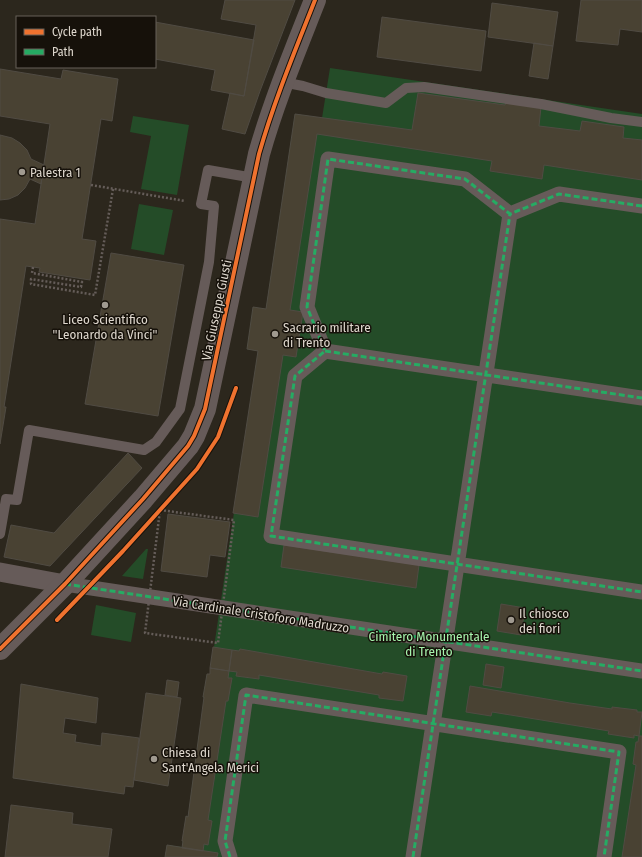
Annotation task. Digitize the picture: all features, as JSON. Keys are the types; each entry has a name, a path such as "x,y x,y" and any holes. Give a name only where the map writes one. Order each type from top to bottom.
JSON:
{"street":[{"name":"Via Giuseppe Giusti","path":"0,649 65,584 143,499 188,446 194,436 205,410 265,132 282,82 315,0"},
{"path":"325,351 307,307 328,159 465,179 510,214"},
{"path":"510,214 559,194 642,206"},
{"path":"413,857 510,214"},
{"path":"642,398 325,351 295,376 271,536 642,592"},
{"name":"Via Cardinale Cristoforo Madruzzo","path":"0,572 149,597 642,671"},
{"path":"230,857 225,841 246,695 619,752 604,857"}],"lane":[{"path":"282,82 303,86 326,93 386,103 406,88 424,87 541,104 611,118 642,122"},
{"path":"0,534 6,499 17,500 29,430 144,450 156,442 180,409 209,262 214,206 201,204 208,170 254,178"}],"path":[{"path":"91,185 201,204"},
{"path":"33,267 32,274 82,282 81,287 32,279 31,284 95,295 113,189"},
{"path":"155,516 164,506"},
{"path":"160,510 234,520 218,643 145,632 160,510"}],"green space":[{"name":"Cimitero Monumentale di Trento","path":"330,68 642,114 642,857 165,857 167,845 182,847 186,816 188,817 203,697 207,674 210,674 258,351 247,349 253,307 266,309 295,114 322,118"},
{"path":"133,116 189,125 177,195 141,189 151,136 130,132"},
{"path":"139,204 173,210 164,255 131,249"},
{"path":"146,549 148,549 143,579 122,576"},
{"path":"96,605 136,613 131,642 91,635"}],"building":[{"path":"225,0 295,0 245,134 222,129 230,93 244,96 256,25 221,19"},
{"path":"581,0 642,0 642,32 620,29 618,45 576,41"},
{"path":"492,3 558,12 553,46 488,37"},
{"path":"382,17 486,31 481,71 377,57"},
{"path":"156,22 254,40 244,96 211,90 215,70 156,59"},
{"path":"534,43 553,46 548,79 529,76"},
{"path":"0,69 61,79 63,70 118,79 112,121 101,119 82,239 96,241 90,280 39,272 40,268 26,266 4,407 6,407 0,444 0,219 35,224 50,124 0,116"},
{"path":"418,93 505,105 506,102 541,107 539,126 580,131 582,121 624,127 623,138 642,140 642,180 544,165 542,179 490,171 492,161 317,134 290,310 303,312 296,357 283,355 258,517 233,513 258,351 247,349 253,307 266,309 295,114 412,130"},
{"name":"Palestra 1","path":"0,135 12,138 20,143 27,150 31,159 44,165 41,184 30,179 25,188 18,195 9,199 0,200"},
{"path":"111,253 184,265 158,416 85,404"},
{"path":"128,453 142,468 50,566 4,557 11,525 54,533"},
{"path":"168,514 230,522 225,557 210,555 207,577 161,571"},
{"path":"284,545 419,565 416,588 281,567"},
{"name":"Il chiosco dei fiori","path":"501,604 525,608 521,635 497,631"},
{"path":"213,647 232,650 229,671 210,668"},
{"path":"240,649 382,674 383,672 407,676 403,701 379,698 379,695 259,675 259,679 236,676 237,672 229,671 232,650 239,651"},
{"path":"486,664 504,667 501,688 483,685"},
{"path":"210,668 229,671 228,678 232,678 228,701 226,701 208,820 212,821 208,845 204,844 203,851 182,848 182,841 186,816 188,817 203,697 207,674 210,674"},
{"path":"167,680 179,682 177,697 165,695"},
{"path":"21,684 98,698 96,723 65,718 63,733 76,735 75,742 101,746 102,733 139,738 133,787 125,786 124,794 13,778"},
{"path":"470,686 570,703 612,709 612,707 637,710 637,712 642,712 639,736 634,735 634,738 608,734 609,731 492,712 491,716 466,712"},
{"name":"Chiesa di Sant'Angela Merici","path":"146,693 181,698 168,786 134,780"},
{"path":"639,736 642,736 642,857 622,857 636,765 633,764 636,742 638,742"},
{"path":"11,805 73,813 72,824 112,829 108,857 5,857"},
{"path":"167,845 218,853 217,857 165,857"}],"marked path":[{"path":"642,206 559,194 510,214 465,179 328,159 307,307 325,351 295,376 271,536 642,592"},
{"path":"413,857 510,214"},
{"path":"325,351 642,398"},
{"path":"65,584 642,671"},
{"path":"230,857 225,841 246,695 619,752 604,857"}],"cycle path":[{"path":"0,649 65,584 143,499 188,446 194,436 205,409 259,154 278,95 315,0"},
{"path":"57,620 123,551 197,469 218,437 236,388"}],"place":[{"name":"Palestra 1","path":"22,172"},
{"name":"Liceo Scientifico \"Leonardo da Vinci\"","path":"105,305"},
{"name":"Sacrario militare di Trento","path":"275,334"},
{"name":"Il chiosco dei fiori","path":"511,620"},
{"name":"Chiesa di Sant'Angela Merici","path":"154,759"}]}
